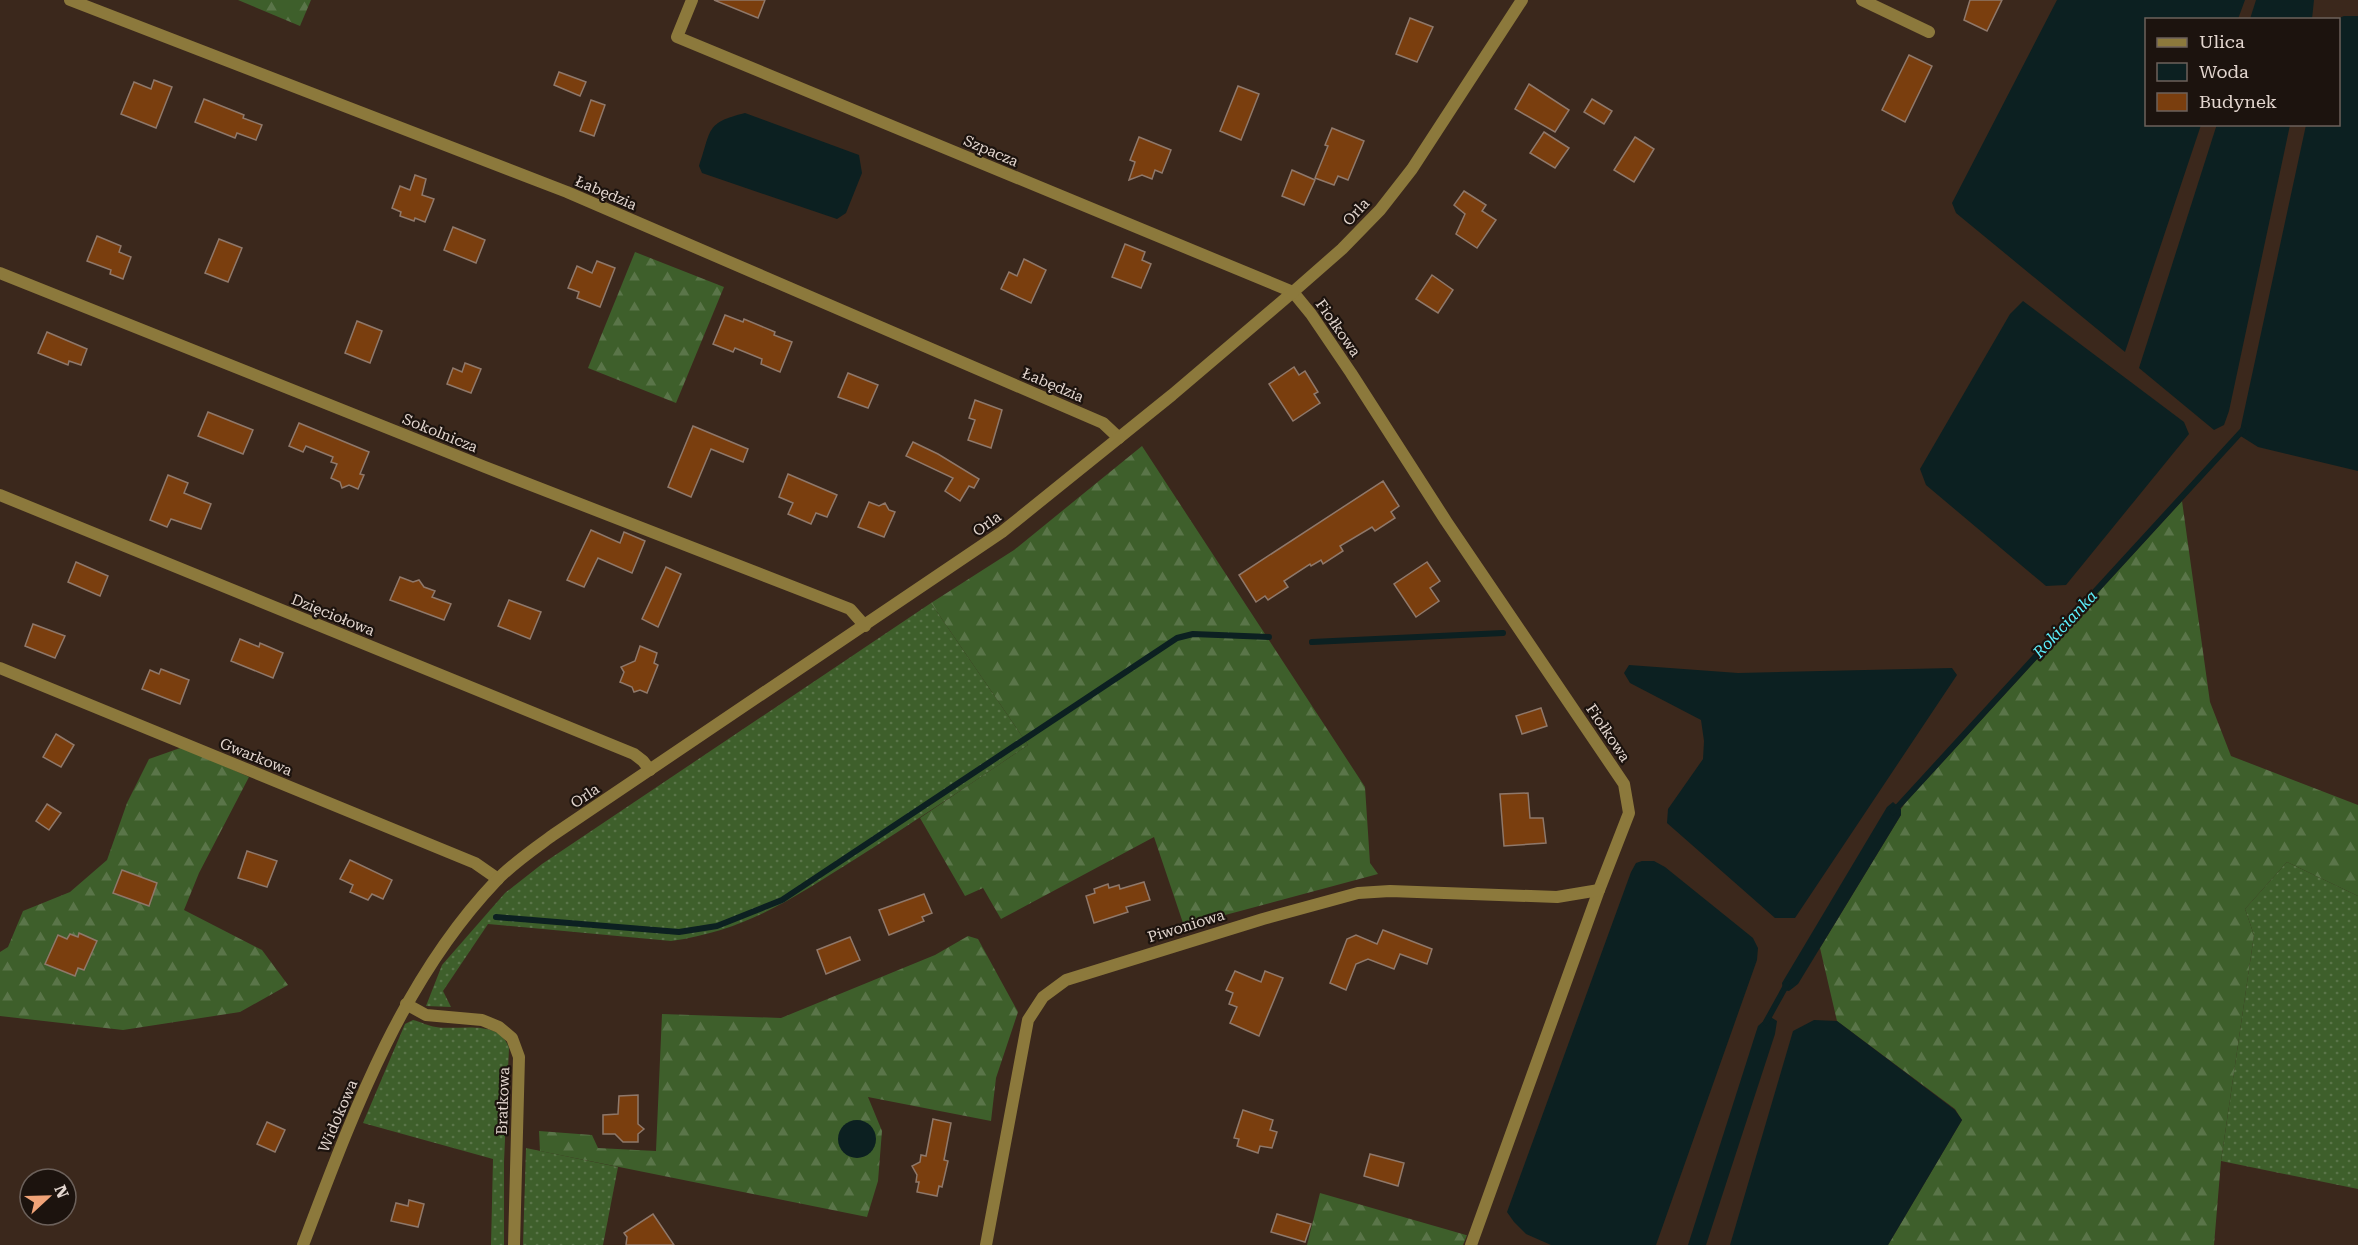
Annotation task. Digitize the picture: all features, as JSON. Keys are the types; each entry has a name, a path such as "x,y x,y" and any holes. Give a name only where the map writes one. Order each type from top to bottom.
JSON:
{"street":[{"name":"Łabędzia","path":"70,0 567,192 1103,423 1119,438"},
{"name":"Szpacza","path":"692,0 677,37 1293,292"},
{"name":"Orla","path":"406,1003 449,938 498,879 553,835 1002,532 1119,438 1293,292 1361,230 1405,177 1522,0"},
{"path":"1862,0 1929,32"},
{"name":"Sokolnicza","path":"0,273 485,467 850,609 865,626"},
{"name":"Fiołkowa","path":"1293,292 1311,314 1351,373 1446,521 1624,784 1629,813 1471,1245"},
{"name":"Dzięciołowa","path":"0,495 634,754 650,770"},
{"name":"Gwarkowa","path":"0,668 475,863 498,879"},
{"name":"Piwoniowa","path":"986,1245 1028,1020 1043,997 1066,980 1263,919 1358,893 1390,891 1557,897 1599,890"},
{"name":"Widokowa","path":"303,1245 363,1094 406,1003"},
{"name":"Bratkowa","path":"406,1003 426,1015 482,1020 499,1027 512,1038 519,1057 514,1245"}],"green space":[{"path":"238,0 311,0 300,26"},
{"path":"635,252 724,287 676,403 588,368"},
{"path":"1142,446 1365,787 1370,863 1378,874 1184,926 1154,837 1001,919 983,888 965,896 920,818 1028,745 931,603 1014,550"},
{"path":"2182,501 2210,702 2231,756 2358,805 2358,896 2287,862 2245,909 2254,935 2221,1161 2214,1245 1888,1245 1962,1120 1955,1109 1837,1021 1820,948 1901,815 1901,809 1906,802"},
{"path":"931,603 1028,745 793,898 724,929 671,941 488,924 443,991 451,1007 426,1006 442,965 505,893 542,864"},
{"path":"183,747 249,777 199,873 184,910 262,950 288,985 240,1012 123,1030 0,1016 0,952 8,947 23,911 70,892 107,860 127,803 149,759"},
{"path":"2287,862 2358,896 2358,1189 2221,1161 2254,935 2245,909"},
{"path":"968,936 978,939 1018,1012 996,1078 991,1121 868,1097 882,1131 878,1181 867,1217 540,1151 539,1131 592,1135 598,1148 656,1151 662,1014 781,1018 935,955"},
{"path":"413,1020 436,1027 488,1029 504,1039 509,1048 504,1162 504,1245 491,1245 493,1159 363,1123 405,1024"},
{"path":"526,1148 618,1167 603,1245 523,1245"},
{"path":"1320,1193 1467,1235 1463,1245 1307,1245"}],"water":[{"path":"2057,0 2245,0 2238,18 2145,18 2145,126 2201,126 2125,352 1956,213 1952,203"},
{"path":"2256,0 2314,0 2312,18 2250,18"},
{"path":"2358,16 2358,471 2258,447 2239,435 2306,126 2340,126 2339,18"},
{"path":"745,113 859,155 862,173 846,213 837,219 702,173 699,166 712,129 723,120"},
{"path":"2216,126 2290,126 2229,411 2224,425 2214,430 2139,368"},
{"path":"2023,301 2184,422 2189,434 2066,585 2046,586 1926,485 1920,469 2010,314"},
{"path":"1629,665 1738,673 1952,668 1957,675 1795,918 1775,918 1667,823 1668,809 1703,759 1704,741 1701,720 1630,683 1624,673"},
{"path":"1893,802 1901,809 1901,815 1798,984 1789,991 1783,990 1782,983 1887,807"},
{"path":"1654,861 1665,867 1753,938 1758,948 1757,960 1656,1245 1551,1245 1526,1234 1507,1212 1631,872 1636,863"},
{"path":"1769,1016 1777,1021 1775,1034 1706,1245 1688,1245 1758,1026"},
{"path":"1814,1020 1837,1021 1955,1110 1962,1120 1888,1245 1730,1245 1793,1031"},
{"path":"857,1120 870,1126 876,1139 870,1152 857,1158 844,1152 838,1139 844,1126"}],"building":[{"path":"714,0 765,0 758,18"},
{"path":"1970,0 2002,0 1987,31 1964,20"},
{"path":"1410,18 1433,27 1417,62 1396,54"},
{"path":"1909,55 1932,66 1905,122 1882,110"},
{"path":"559,72 586,82 580,96 554,85"},
{"path":"154,80 172,87 156,128 121,114 134,82 151,89"},
{"path":"1529,84 1569,110 1555,132 1515,109"},
{"path":"1238,86 1259,94 1241,140 1220,131"},
{"path":"204,99 262,125 256,140 237,133 235,138 195,122"},
{"path":"1592,99 1612,111 1604,124 1584,112"},
{"path":"591,100 605,105 594,136 580,131"},
{"path":"1332,128 1364,141 1348,180 1338,176 1334,185 1315,178 1328,146 1325,145"},
{"path":"1544,132 1569,148 1555,168 1530,153"},
{"path":"1139,137 1171,150 1162,173 1155,170 1152,179 1142,175 1129,180 1135,162 1130,160"},
{"path":"1635,137 1654,149 1634,182 1614,170"},
{"path":"1292,170 1315,180 1304,205 1282,196"},
{"path":"415,175 426,179 422,195 434,199 425,222 400,216 401,212 392,208 400,186 410,190"},
{"path":"1464,191 1486,205 1482,211 1496,220 1477,248 1456,234 1465,214 1454,205"},
{"path":"453,227 485,240 476,263 444,250"},
{"path":"97,236 121,246 119,252 131,257 123,279 110,274 111,270 87,261"},
{"path":"219,239 242,248 228,282 205,273"},
{"path":"1125,244 1145,252 1142,260 1151,264 1141,288 1112,277"},
{"path":"1024,259 1046,270 1031,303 1001,289 1009,272 1017,276"},
{"path":"597,261 615,268 600,307 577,298 579,292 568,288 577,266 592,273"},
{"path":"1432,275 1453,290 1438,313 1416,299"},
{"path":"725,315 743,322 744,319 792,342 780,372 761,364 762,359 735,348 733,352 713,344"},
{"path":"357,321 382,331 370,363 345,353"},
{"path":"47,332 87,349 81,365 69,361 68,365 38,353"},
{"path":"465,363 481,369 471,393 447,384 453,368 462,372"},
{"path":"1294,367 1299,375 1305,371 1318,392 1314,394 1320,403 1293,421 1269,384"},
{"path":"848,373 878,385 868,408 838,397"},
{"path":"975,400 1002,410 991,448 968,440 975,420 969,418"},
{"path":"208,412 253,430 243,454 198,436"},
{"path":"299,423 369,452 360,474 364,475 358,489 349,485 342,488 340,482 331,478 337,464 331,462 333,457 306,446 303,452 289,446"},
{"path":"693,426 748,449 743,462 711,449 691,497 668,487"},
{"path":"913,442 979,479 974,488 969,486 960,501 945,491 953,478 906,456"},
{"path":"788,474 837,495 827,517 816,513 811,524 788,514 793,503 779,497"},
{"path":"168,475 188,483 184,493 211,504 201,529 171,519 167,527 150,520"},
{"path":"1383,481 1399,506 1391,512 1395,518 1375,531 1372,527 1340,546 1343,551 1323,564 1321,560 1311,566 1310,564 1284,581 1288,587 1268,600 1265,596 1256,602 1239,575"},
{"path":"869,502 879,506 885,503 889,510 895,512 884,537 858,527"},
{"path":"591,530 620,543 624,532 645,541 632,573 598,558 584,587 567,580"},
{"path":"76,562 108,576 100,596 68,582"},
{"path":"1427,562 1440,581 1430,588 1439,601 1416,617 1394,584"},
{"path":"666,567 681,574 658,627 642,619"},
{"path":"400,577 413,582 419,580 424,587 435,591 432,597 451,604 444,620 390,600"},
{"path":"509,600 541,612 530,639 498,626"},
{"path":"33,624 65,636 55,658 25,646"},
{"path":"240,639 259,647 260,643 283,653 273,678 231,661"},
{"path":"640,646 657,653 654,663 658,665 647,693 640,690 634,692 632,687 620,682 624,672 621,667 635,661"},
{"path":"161,669 189,680 180,704 142,689 150,670 159,674"},
{"path":"1541,708 1547,726 1522,734 1516,716"},
{"path":"56,734 74,745 61,767 43,757"},
{"path":"1528,793 1530,818 1543,818 1546,843 1504,846 1500,794"},
{"path":"47,804 61,813 49,830 36,821"},
{"path":"247,851 277,861 267,887 238,878"},
{"path":"350,860 392,880 383,899 372,894 368,900 350,892 353,885 340,879"},
{"path":"122,870 157,883 149,906 113,893"},
{"path":"1144,882 1150,900 1126,907 1128,912 1094,923 1086,896 1095,893 1094,889 1108,884 1109,888 1119,885 1120,889"},
{"path":"924,894 932,913 922,917 924,921 889,935 879,910"},
{"path":"1383,930 1432,949 1427,964 1400,954 1394,969 1368,959 1356,964 1346,990 1330,983 1347,939 1356,935 1377,944"},
{"path":"79,933 97,941 84,970 78,968 75,976 45,964 58,935 67,939 70,934 78,937"},
{"path":"850,937 860,960 826,974 817,950"},
{"path":"1235,971 1261,982 1265,971 1283,978 1259,1036 1230,1023 1237,1007 1229,1004 1233,993 1226,990"},
{"path":"638,1095 638,1124 644,1129 638,1134 638,1142 623,1142 615,1134 603,1134 603,1115 618,1114 619,1096"},
{"path":"1243,1110 1273,1120 1270,1130 1277,1132 1272,1148 1260,1146 1258,1153 1237,1146 1239,1139 1234,1138"},
{"path":"933,1119 951,1123 944,1160 948,1161 942,1187 939,1186 937,1196 917,1192 919,1182 916,1182 917,1175 912,1166 920,1162 921,1155 926,1156"},
{"path":"267,1122 285,1130 275,1152 257,1144"},
{"path":"1370,1154 1404,1163 1398,1186 1364,1176"},
{"path":"409,1200 424,1204 418,1227 391,1221 396,1203 408,1206"},
{"path":"653,1214 674,1245 626,1245 627,1237 624,1233"},
{"path":"1277,1214 1311,1224 1305,1242 1271,1232"}],"waterway":[{"name":"Rokicianka","path":"1893,812 2243,430"},
{"path":"1312,642 1503,633"},
{"path":"496,917 679,932 717,926 782,900 1177,638 1193,634 1269,637"},
{"path":"1766,1022 1787,984"}]}
